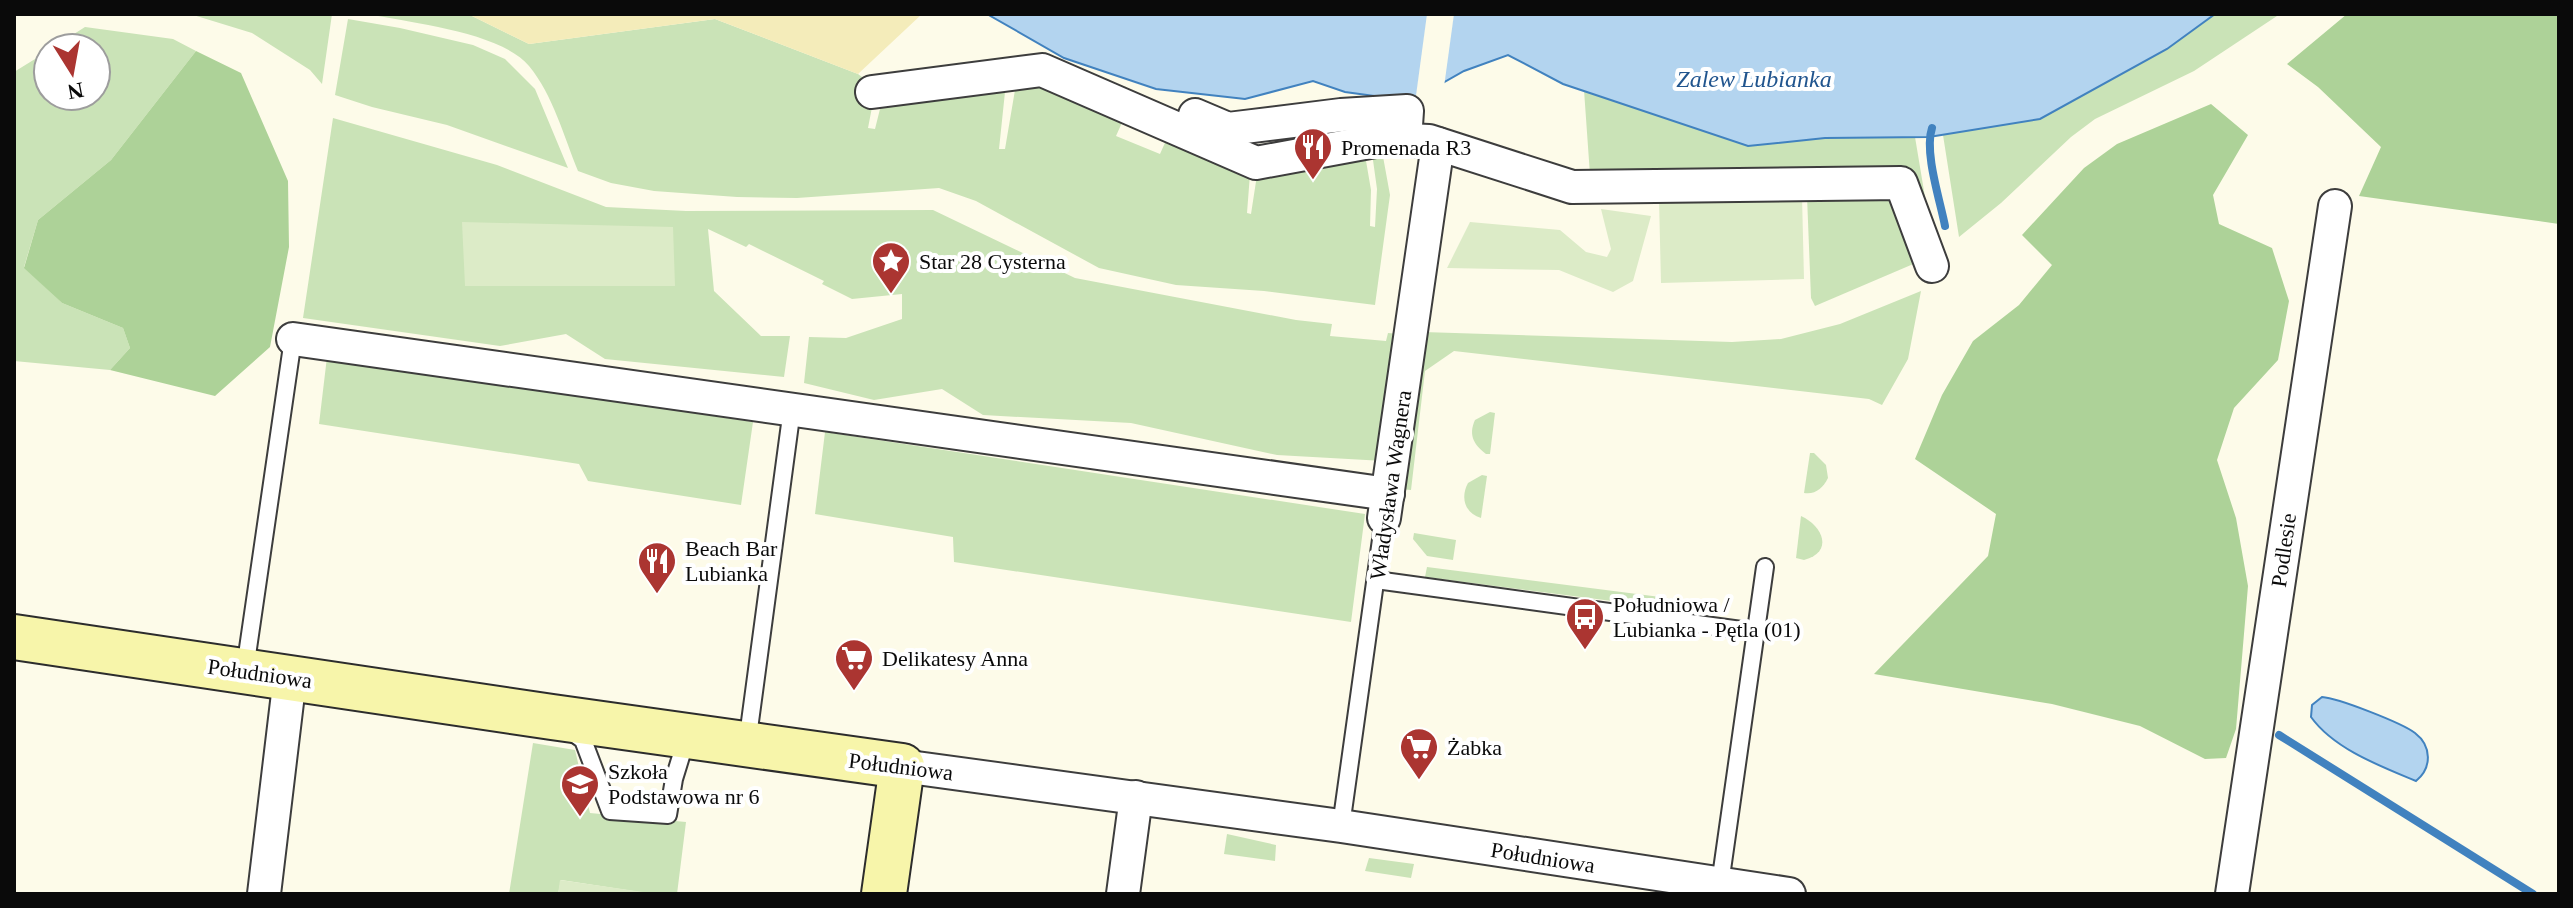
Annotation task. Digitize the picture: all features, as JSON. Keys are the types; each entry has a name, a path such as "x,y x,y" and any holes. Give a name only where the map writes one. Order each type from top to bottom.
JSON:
{"street":[{"path":"877,87 1042,70 1256,163 1386,139 1438,144 1572,187 1901,183 1932,266"},
{"name":"Władysława Wagnera","path":"1386,506 1438,144"},
{"name":"Podlesie","path":"2232,894 2335,206"},
{"path":"1405,266 1413,319"},
{"path":"293,339 792,409 1386,506"},
{"name":"Południowa","path":"14,637 747,745 1341,826 1789,894"},
{"path":"264,894 290,677"},
{"path":"884,894 902,766"},
{"path":"1123,894 1136,797"}],"lane":[{"path":"245,671 293,339"},
{"path":"747,745 792,409"},
{"name":"Władysława Wagnera","path":"1341,826 1386,506"},
{"path":"1720,884 1765,567"},
{"path":"1376,580 1756,632"},
{"path":"552,717 583,740 610,811 668,815 674,779 687,736"}],"green space":[{"path":"190,14 332,14 322,84 310,70 252,33"},
{"path":"368,14 472,16 529,44 715,19 858,74 870,83 873,102 868,128 875,129 881,105 1005,92 999,149 1005,149 1015,90 1049,84 1124,118 1116,136 1160,154 1168,136 1250,174 1247,213 1251,214 1257,175 1365,155 1371,190 1370,226 1375,227 1377,189 1372,153 1382,151 1390,195 1375,305 1264,291 1176,285 1099,268 976,201 939,188 797,198 654,191 611,183 578,171 545,90 529,66 516,54 477,37"},
{"path":"2215,14 2280,14 2194,71 2095,119 1959,237 1943,135 2045,116 2167,49"},
{"path":"2347,14 2559,14 2559,224 2359,196 2381,147 2318,87 2287,64"},
{"path":"348,19 473,45 505,59 535,89 568,168 447,125 335,95"},
{"path":"85,27 173,39 196,51 111,160 38,220 24,267 62,303 123,328 130,348 110,370 14,361 14,72 32,61 32,112 112,112 112,32 77,32"},
{"path":"196,51 241,73 288,181 289,247 270,347 215,396 110,370 130,348 123,328 62,303 24,268 38,220 111,160"},
{"path":"1584,90 1748,146 1825,138 1915,137 1932,239 1904,174 1590,175"},
{"path":"2211,104 2248,135 2213,195 2219,224 2272,248 2289,301 2278,360 2234,408 2217,460 2236,518 2248,586 2236,729 2226,758 2205,759 2140,726 2052,704 1874,674 1988,556 1996,514 1915,459 1942,395 1973,341 2019,305 2052,265 2022,235 2084,168 2117,144"},
{"path":"333,118 497,165 606,207 686,211 933,210 1075,278 1296,320 1332,324 1330,336 1386,341 1388,333 1399,334 1384,461 1277,455 1131,423 983,415 942,389 874,400 804,383 809,337 846,338 902,319 902,294 852,299 822,284 824,281 749,244 746,247 708,229 714,291 761,336 790,336 784,377 605,359 566,334 500,346 303,318"},
{"path":"1893,193 1918,262 1815,306 1811,298 1807,196"},
{"path":"1802,196 1804,279 1661,283 1659,199"},
{"path":"1601,209 1651,216 1633,281 1613,292 1559,270 1447,268 1470,222 1560,230 1586,252 1607,257 1611,249"},
{"path":"462,222 673,227 675,286 465,286"},
{"path":"1921,291 1908,359 1882,405 1869,399 1454,351 1425,371 1411,490 1399,489 1423,332 1732,342 1781,339 1840,324"},
{"path":"327,357 753,422 741,505 588,481 579,464 319,424"},
{"path":"1490,412 1495,413 1490,454 1486,454 1475,443 1472,430 1475,420"},
{"path":"825,432 1365,514 1351,622 954,562 953,537 815,514"},
{"path":"1810,453 1826,465 1828,478 1818,490 1804,493"},
{"path":"1482,475 1487,476 1481,518 1468,509 1464,494 1468,483"},
{"path":"1801,516 1815,526 1822,539 1819,551 1804,560 1796,558"},
{"path":"1414,533 1456,540 1453,560 1427,556 1413,539"},
{"path":"1427,567 1707,603 1706,613 1425,577"},
{"name":"Szkoła Podstawowa nr 6","path":"533,743 575,750 590,813 686,822 677,894 653,894 561,880 558,894 509,894"},
{"path":"1227,834 1276,845 1275,861 1224,854"},
{"path":"1369,858 1414,864 1411,878 1365,871"},
{"path":"560,880 657,894 558,894"}],"sand":[{"path":"453,14 922,14 858,74 715,19 529,44 472,16"}],"water":[{"name":"Zalew Lubianka","path":"987,14 2215,14 2167,49 2040,119 1929,137 1825,138 1748,146 1563,84 1508,55 1464,71 1411,101 1345,92 1313,81 1245,99 1156,89 1064,58"},
{"path":"2322,697 2370,712 2415,733 2425,744 2428,757 2421,776 2416,781 2359,755 2332,738 2311,717 2312,705"}],"pier":[{"path":"1427,14 1454,14 1444,87 1415,103"}],"waterway":[{"path":"1932,128 1931,163 1945,226"},
{"path":"2279,735 2533,894"}],"place":[{"name":"Promenada R3","path":"1313,181"},
{"name":"Star 28 Cysterna","path":"891,295"},
{"name":"Beach Bar Lubianka","path":"657,595"},
{"name":"Południowa / Lubianka - Pętla (01)","path":"1585,651"},
{"name":"Delikatesy Anna","path":"854,692"},
{"name":"Żabka","path":"1419,781"},
{"name":"Szkoła Podstawowa nr 6","path":"580,818"}]}
